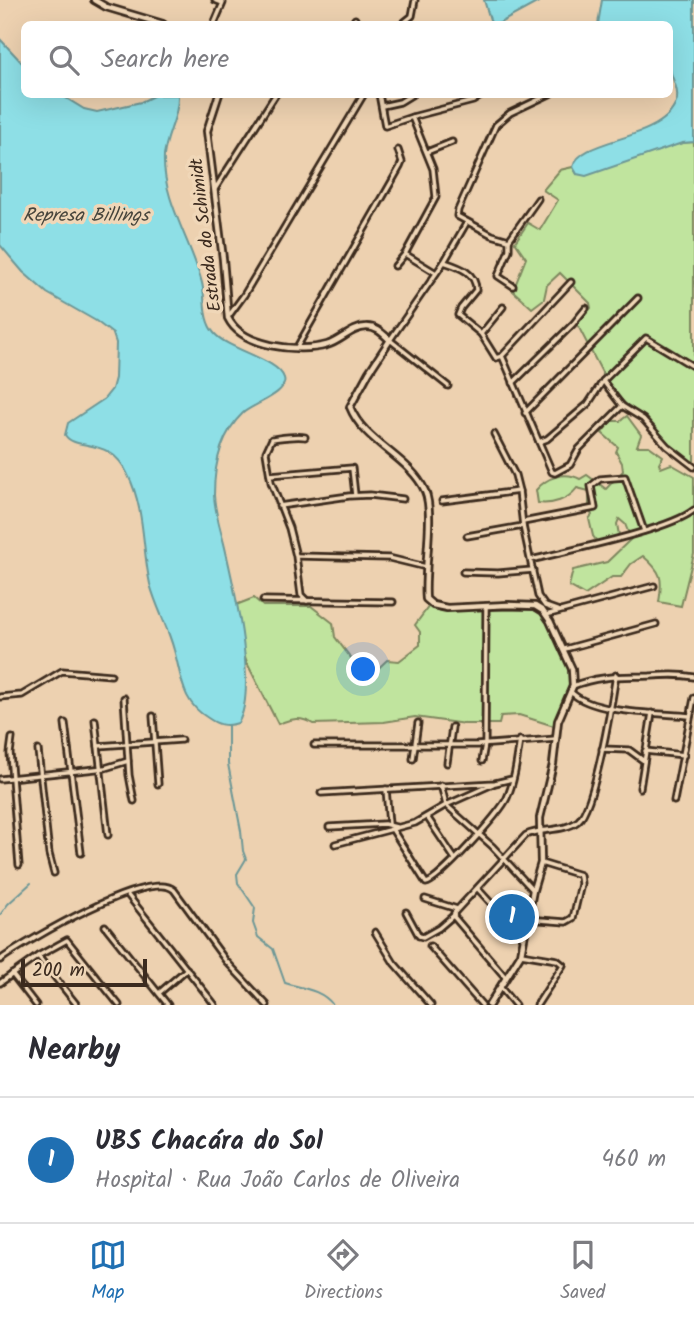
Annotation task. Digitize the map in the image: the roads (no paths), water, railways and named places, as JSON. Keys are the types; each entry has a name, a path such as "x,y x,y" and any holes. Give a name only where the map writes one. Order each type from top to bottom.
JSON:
{"street":[{"path":"94,0 106,7 153,21"},
{"path":"215,0 224,1 215,21"},
{"path":"406,21 412,16 415,0"},
{"name":"Estrada do Schimidt","path":"218,98 207,131 228,318 239,334 275,346 297,347 329,345 363,327 378,329 390,340"},
{"path":"214,191 273,98"},
{"path":"228,318 361,98"},
{"path":"380,98 384,124 387,127 477,98"},
{"path":"382,106 406,98"},
{"path":"509,240 492,235 458,218 458,210 496,125 510,113 542,98"},
{"path":"395,266 405,254 436,197 433,169 412,117"},
{"path":"427,152 452,142"},
{"path":"297,347 400,167 402,162 398,150"},
{"path":"513,286 498,276 498,272 509,250 509,240 538,199"},
{"path":"467,222 444,262 369,372 350,407 363,427 411,472 425,489 429,506 426,567 426,596 429,604 447,608 535,606 546,615 565,649 572,670 573,686 558,721 554,764 540,818 541,863 521,954 489,1005"},
{"path":"405,254 436,274"},
{"path":"444,262 462,268 473,278 476,290 458,315 481,334 496,358 502,356 571,282"},
{"path":"525,413 638,298"},
{"path":"481,334 503,307"},
{"path":"513,383 586,308"},
{"path":"539,442 547,439 588,404 603,382 646,338 694,367"},
{"path":"390,340 448,386"},
{"path":"502,356 552,472 570,465 579,449 622,406"},
{"path":"603,382 622,406 643,419 667,446 694,467"},
{"path":"494,434 515,475 541,603 559,611"},
{"path":"305,437 298,435 286,439 272,439 266,452 279,506 289,527 301,595 307,601"},
{"path":"270,475 352,468 355,495"},
{"path":"467,536 595,508 591,486 600,479 625,477 644,531"},
{"path":"442,501 519,491"},
{"path":"279,506 355,495 403,499"},
{"path":"531,560 644,531 687,516 694,510"},
{"path":"296,556 388,558 426,567"},
{"path":"463,572 533,570"},
{"path":"546,615 654,586"},
{"path":"263,600 393,602"},
{"path":"482,761 485,744 486,606"},
{"path":"565,649 656,624"},
{"path":"0,697 22,695 62,671 111,675"},
{"path":"573,686 591,679 617,675 670,674 694,677"},
{"path":"406,912 419,936 439,928 454,916 457,909 526,835 569,825 582,816 601,749 617,675"},
{"path":"571,692 578,699 610,708 691,716"},
{"path":"124,698 128,761 134,801"},
{"path":"674,801 694,698"},
{"path":"640,789 652,713"},
{"path":"153,716 158,784"},
{"path":"96,720 108,835"},
{"path":"65,723 81,853"},
{"path":"413,759 418,723"},
{"path":"447,763 452,727"},
{"path":"12,738 10,753 19,865"},
{"path":"314,745 485,744 556,739"},
{"path":"98,746 181,740"},
{"path":"386,789 393,827 428,884 440,876 505,802 520,740"},
{"path":"601,749 629,750 644,761"},
{"path":"38,750 49,854 54,873"},
{"path":"645,751 684,755"},
{"path":"0,779 101,769 128,761"},
{"path":"335,844 427,817 446,805 495,783 512,779"},
{"path":"321,793 495,783"},
{"path":"441,785 446,805 505,858 533,890"},
{"path":"427,817 455,859"},
{"path":"329,827 393,827"},
{"path":"527,919 569,922 576,907 581,884 580,875 541,863"},
{"path":"0,960 48,929 92,908 154,886 171,886 226,961 267,1005"},
{"path":"478,889 523,938"},
{"path":"127,894 215,1005"},
{"path":"425,899 457,909"},
{"path":"454,916 506,978"},
{"path":"104,926 168,1005"},
{"path":"374,932 394,963 431,1005"},
{"path":"0,983 65,940 119,1005"},
{"path":"430,947 482,1005"},
{"path":"521,954 557,960 563,965 537,1005"},
{"path":"38,956 77,1005"},
{"path":"159,993 187,969"},
{"path":"12,974 36,1005"},
{"path":"500,987 515,1005"}],"water":[{"path":"484,0 542,0 504,21 490,21"},
{"path":"602,0 694,0 694,142 682,143 586,176 577,174 573,167 579,157 591,149 658,123 670,113 677,99 673,78 673,21 598,21"},
{"name":"Represa Billings","path":"0,39 21,62 21,98 66,98 84,109 97,112 149,98 178,98 177,110 165,148 165,172 173,205 202,283 208,322 221,339 272,365 284,378 281,389 243,413 235,422 220,451 215,473 216,510 243,640 246,688 244,708 238,723 226,725 215,722 199,712 187,697 150,584 137,501 121,462 103,449 77,443 65,435 68,423 104,399 112,389 116,343 113,334 47,293 23,272 0,245"}],"waterway":[{"path":"228,726 228,764 246,859 237,874 238,883 255,908 253,923 258,937 273,949 285,983 317,993 333,1005"},
{"path":"0,915 31,883"}],"place":[{"name":"UBS Chacára do Sol","path":"512,917"}]}
